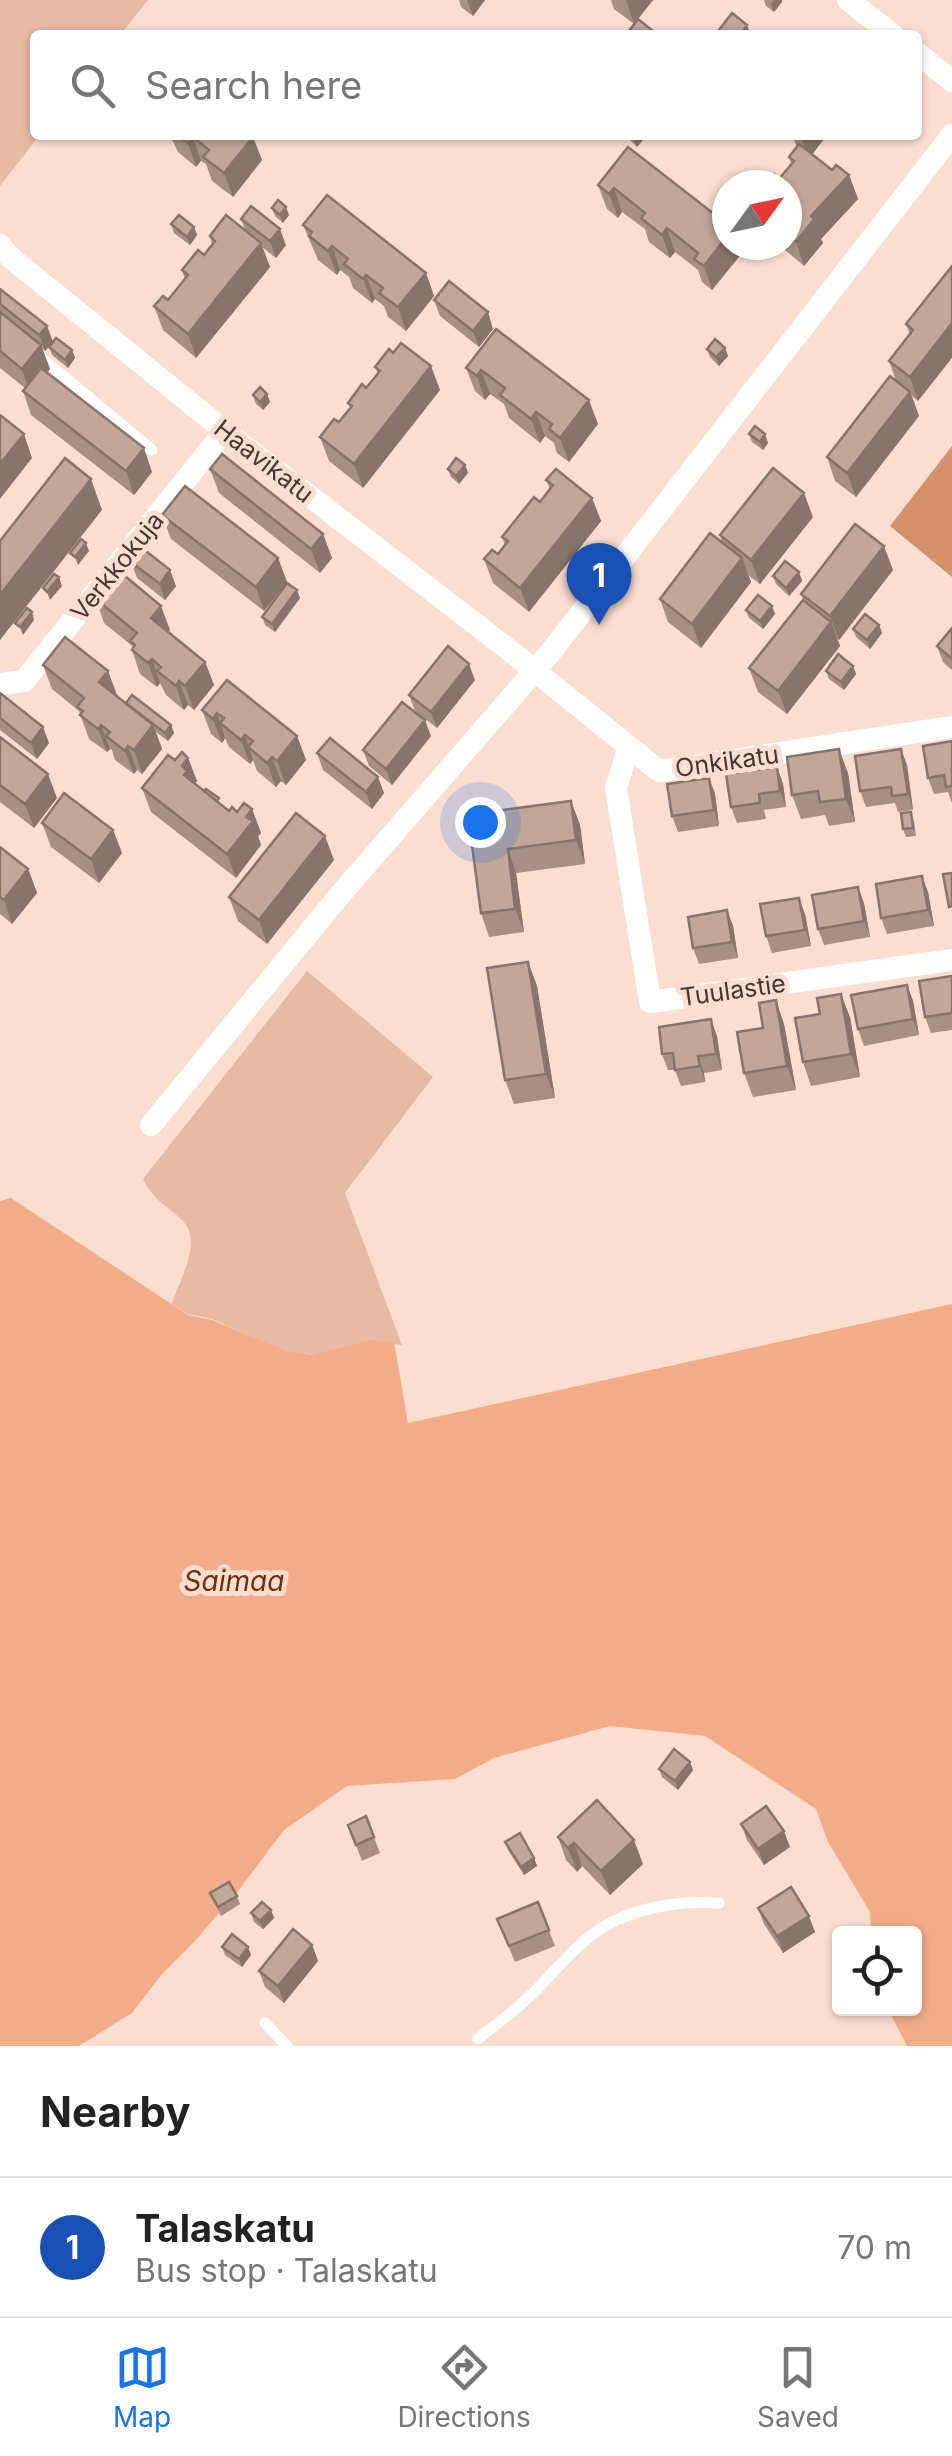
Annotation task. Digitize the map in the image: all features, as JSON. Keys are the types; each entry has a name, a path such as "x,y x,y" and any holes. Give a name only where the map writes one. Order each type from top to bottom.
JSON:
{"street":[{"path":"848,0 887,30"},
{"path":"922,58 952,81"},
{"path":"151,1125 348,885 534,672 952,135"},
{"name":"Haavikatu","path":"0,245 11,258 225,431 534,672"},
{"name":"Verkkokuja","path":"0,684 24,681 225,431"},
{"name":"Onkikatu","path":"534,672 659,771 952,727"},
{"name":"Tuulastie","path":"628,749 616,788 650,1002 952,960"}],"lane":[{"path":"30,348 152,450"},
{"path":"475,2043 530,1997 593,1933 622,1917 662,1906 690,1901 719,1903"},
{"path":"266,2023 288,2046"}],"shaded area":[{"path":"0,0 148,0 124,30 30,30 30,140 36,140 0,186"},
{"path":"952,446 952,577 890,526"},
{"path":"307,971 433,1077 345,1193 402,1345 370,1341 313,1355 282,1350 212,1319 187,1314 172,1304 188,1261 191,1239 182,1220 156,1198 143,1179"}],"water":[{"name":"Saimaa","path":"11,1198 188,1315 212,1320 284,1350 312,1355 371,1340 394,1342 408,1423 952,1304 952,2046 907,2046 892,2016 922,2016 922,1926 871,1926 870,1912 828,1842 816,1809 705,1736 610,1726 494,1758 455,1779 347,1786 284,1830 242,1886 132,2013 79,2046 0,2046 0,1201"}],"building":[{"path":"732,13 747,25 744,30 719,30"},
{"path":"638,19 652,30 630,30"},
{"path":"197,140 251,140 224,173 203,157 209,150"},
{"path":"799,144 832,170 836,165 849,175 811,216 814,219 802,234 802,170 786,170 794,161 789,157"},
{"path":"628,147 712,212 712,256 704,266 694,259 698,253 667,228 662,235 641,218 645,213 614,188 609,194 598,185"},
{"path":"327,195 426,273 398,307 379,293 383,288 344,264 348,259 332,246 328,251 309,236 312,232 303,225"},
{"path":"278,200 286,207 280,215 272,208"},
{"path":"251,206 280,229 270,241 241,219"},
{"path":"179,215 194,227 187,237 171,224"},
{"path":"226,215 261,243 188,334 154,306 163,296 168,300 188,275 182,270 198,250 204,255 215,241 210,236"},
{"path":"952,266 952,323 910,377 889,361 913,330 906,324"},
{"path":"449,281 488,312 473,331 434,300"},
{"path":"0,289 47,326 39,335 0,304"},
{"path":"0,312 41,345 22,369 0,351"},
{"path":"496,329 589,400 560,438 549,429 552,424 536,412 531,419 500,395 505,388 481,370 477,376 466,368"},
{"path":"56,338 72,350 65,360 49,347"},
{"path":"715,339 725,348 716,357 707,349"},
{"path":"401,343 431,366 354,464 320,437 334,419 339,422 352,406 348,403 362,384 366,388 380,371 375,367 389,349 393,353"},
{"path":"41,368 144,448 126,471 23,391"},
{"path":"890,376 910,392 847,473 827,457"},
{"path":"260,387 267,394 260,402 253,395"},
{"path":"0,415 24,434 0,464"},
{"path":"755,426 765,434 760,442 749,434"},
{"path":"222,454 323,534 311,549 210,469"},
{"path":"65,458 91,479 0,595 0,541"},
{"path":"456,458 465,465 456,476 448,469"},
{"path":"773,468 804,493 751,560 720,535"},
{"path":"556,469 592,498 520,588 484,559 492,550 498,554 508,541 502,537 534,497 540,502 553,485 546,480"},
{"path":"185,486 278,558 256,587 162,515"},
{"path":"855,524 884,546 830,616 801,594"},
{"path":"710,533 742,558 692,624 660,599"},
{"path":"81,539 86,543 75,557 70,553"},
{"path":"142,548 170,570 160,584 131,562"},
{"path":"785,561 799,572 786,588 773,576"},
{"path":"119,571 161,606 151,618 205,662 185,686 179,681 176,686 157,671 161,667 152,659 148,663 132,650 135,645 130,641 137,633 96,599"},
{"path":"54,574 59,577 47,592 43,588"},
{"path":"287,583 297,590 272,624 262,617"},
{"path":"758,595 772,606 760,621 746,610"},
{"path":"803,600 831,622 778,691 749,668"},
{"path":"27,608 32,612 20,627 15,623"},
{"path":"865,614 879,625 867,640 853,629"},
{"path":"952,628 952,659 937,646"},
{"path":"65,637 108,671 99,682 153,725 134,750 128,746 125,751 106,736 110,732 101,725 98,729 80,715 83,711 77,707 84,698 43,665"},
{"path":"448,646 469,664 431,712 409,695"},
{"path":"838,654 853,666 841,682 826,671"},
{"path":"227,680 297,736 277,761 272,757 267,763 248,747 253,741 245,735 241,740 220,723 224,718 217,713 213,719 202,710"},
{"path":"0,693 43,727 31,743 0,718"},
{"path":"132,695 171,725 165,733 126,703"},
{"path":"402,702 425,720 386,769 363,750"},
{"path":"0,737 48,774 25,804 0,785"},
{"path":"330,738 378,777 366,792 317,753"},
{"path":"952,741 952,786 946,787 944,775 928,778 923,746"},
{"path":"839,749 846,799 820,802 818,791 792,795 787,757"},
{"path":"901,749 908,794 892,796 891,787 860,791 855,756"},
{"path":"182,752 188,758 182,766 187,771 184,775 229,811 232,807 237,812 244,803 252,809 246,817 253,821 227,854 142,788 168,755 175,760"},
{"path":"777,767 780,791 759,794 760,803 731,807 726,774"},
{"path":"709,778 714,810 672,816 667,784"},
{"path":"64,793 113,830 91,859 42,823"},
{"path":"483,800 486,820 474,822 470,802"},
{"path":"571,801 576,840 508,849 515,909 481,913 470,830 489,828 487,812"},
{"path":"911,812 913,828 903,829 901,813"},
{"path":"296,813 325,836 259,920 229,897"},
{"path":"0,847 28,869 4,900 0,897"},
{"path":"952,873 952,906 949,907 943,874"},
{"path":"922,876 928,910 881,918 876,884"},
{"path":"858,887 864,921 818,929 812,895"},
{"path":"799,898 805,930 766,936 760,904"},
{"path":"727,910 732,942 693,948 688,917"},
{"path":"528,962 546,1074 505,1080 487,968"},
{"path":"952,976 952,1013 925,1017 919,981"},
{"path":"907,985 913,1019 858,1029 851,995"},
{"path":"841,994 851,1054 803,1062 795,1018 820,1014 817,998"},
{"path":"776,1000 787,1066 744,1073 737,1032 763,1028 759,1003"},
{"path":"711,1019 716,1054 698,1056 700,1066 675,1070 673,1053 662,1054 659,1027"},
{"path":"674,1749 690,1762 675,1781 659,1769"},
{"path":"597,1800 634,1840 601,1871 574,1843 568,1848 558,1837"},
{"path":"766,1806 784,1831 758,1849 741,1824"},
{"path":"366,1816 374,1837 356,1845 348,1825"},
{"path":"520,1833 534,1858 521,1867 505,1842"},
{"path":"229,1882 237,1896 218,1907 210,1893"},
{"path":"791,1887 809,1916 777,1936 758,1908"},
{"path":"262,1902 271,1910 260,1921 251,1913"},
{"path":"538,1902 549,1930 509,1946 497,1919"},
{"path":"293,1929 312,1945 278,1986 259,1971"},
{"path":"232,1934 248,1947 239,1959 222,1947"}],"place":[{"name":"Talaskatu","path":"599,625"}]}
